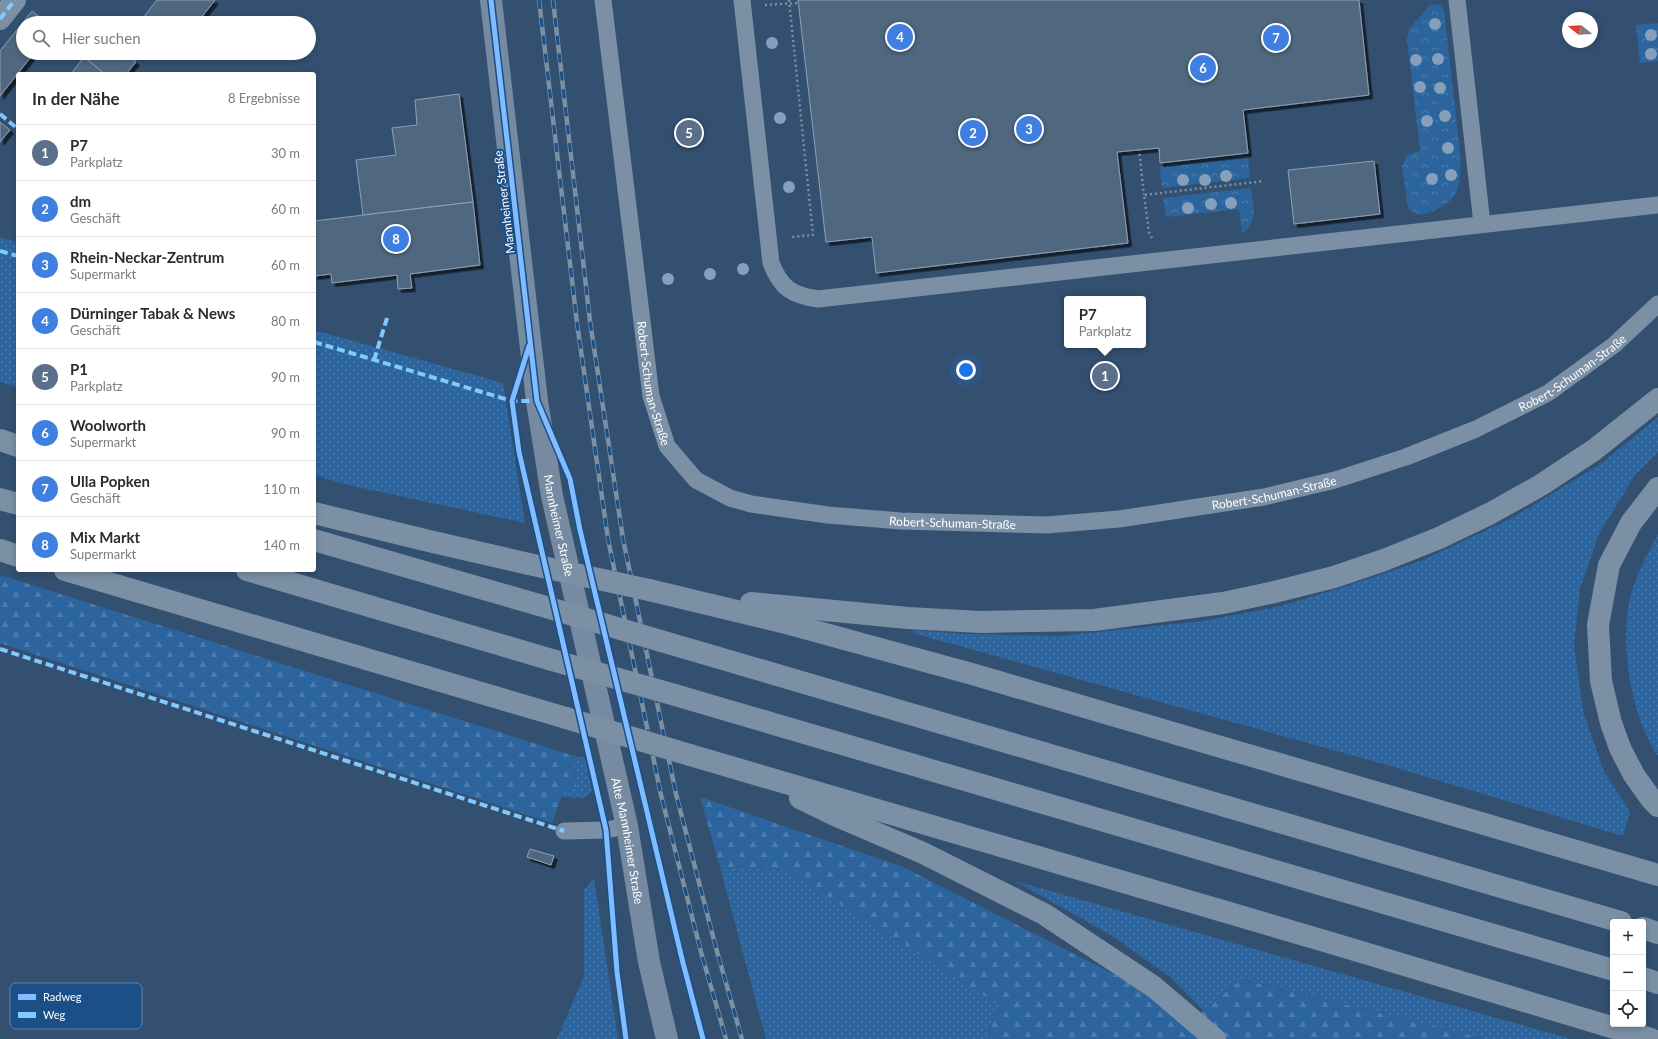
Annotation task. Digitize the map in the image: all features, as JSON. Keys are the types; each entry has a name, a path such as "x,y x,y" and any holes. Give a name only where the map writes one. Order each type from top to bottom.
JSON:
{"highway":[{"path":"683,597 908,618 980,622 1094,620 1223,603 1263,595 1334,577 1384,560 1439,538 1491,513 1542,485 1594,450 1658,399"},
{"path":"0,440 16,445"},
{"path":"1658,488 1631,523 1609,565 1598,625 1601,681 1611,723 1620,748 1634,775 1651,799 1658,806"},
{"path":"0,499 16,503"},
{"path":"316,514 429,542 683,597 782,622 972,674 1658,874"},
{"path":"316,541 1611,919"},
{"path":"0,550 16,555"},
{"path":"72,572 1328,942 1651,1039"},
{"path":"253,572 1610,969"},
{"path":"753,773 838,817 923,853 1044,914 1154,987 1215,1039"},
{"path":"1646,929 1658,933"},
{"path":"1646,979 1658,983"}],"main road":[{"name":"Mannheimer Straße","path":"491,0 537,401 552,496 587,644"},
{"name":"Alte Mannheimer Straße","path":"587,644 627,826 649,962 667,1039"}],"street":[{"path":"0,19 15,0"}],"lane":[{"name":"Robert-Schuman-Straße","path":"603,0 651,396 667,446 696,480 730,498 751,504 828,514 909,521 1047,525 1119,519 1264,497 1335,480 1406,457 1476,429 1548,393 1614,345 1658,304"},
{"path":"1457,0 1482,224"},
{"path":"742,3 771,263 784,286 802,297 818,299 1658,205"},
{"path":"564,831 606,830 627,826"}],"path":[{"path":"769,240 813,234 789,2"},
{"path":"742,3 799,3"},
{"path":"1139,149 1149,232"},
{"path":"1144,195 1264,181"}],"green space":[{"path":"1435,4 1441,6 1444,11 1461,161 1459,183 1455,195 1443,206 1426,214 1415,214 1408,208 1402,167 1407,155 1420,151 1407,39 1409,29 1430,5"},
{"path":"1658,23 1658,61 1640,63 1636,25"},
{"path":"1248,158 1250,178 1162,188 1160,167"},
{"path":"1251,188 1254,207 1253,219 1251,225 1242,234 1239,209 1166,217 1163,198"},
{"path":"0,237 16,241 16,387 0,382"},
{"path":"316,331 503,383 525,523 348,485 316,476"},
{"path":"1658,417 1658,452 1635,475 1599,534 1580,588 1574,645 1583,711 1604,772 1630,812 1623,836 1387,765 913,633 913,630 966,634 1059,636 1203,621 1281,606 1350,585 1423,560 1512,518 1602,463"},
{"path":"1658,534 1658,756 1649,740 1634,701 1627,658 1626,637 1627,616 1632,589 1642,565"},
{"path":"0,575 575,756 576,786 561,797 552,823 0,643"},
{"path":"575,756 585,758 592,791 584,798 561,797 576,786"},
{"path":"700,797 903,867 1196,1016 1242,979 1486,1039 985,1039 999,1005 786,870 720,867"},
{"path":"720,867 786,870 999,1005 985,1039 766,1039"},
{"path":"594,878 618,1039 557,1039 584,976 584,890"},
{"path":"1015,881 1571,1039 1486,1039 1243,979 1203,1010 1170,977 1111,935"}],"building":[{"path":"157,0 215,0 202,16 144,16"},
{"path":"798,0 1359,0 1369,95 1243,110 1248,153 1160,163 1159,148 1117,152 1128,243 876,273 872,237 826,242"},
{"path":"32,11 38,16 28,16"},
{"path":"16,31 16,60 28,60 19,72 16,72 16,76 0,96 0,51"},
{"path":"82,60 88,60 103,72 73,72"},
{"path":"88,60 134,60 136,62 128,72 103,72"},
{"path":"459,94 473,202 363,215 356,160 396,155 392,128 417,125 415,100"},
{"path":"0,122 10,130 0,142"},
{"path":"1374,161 1380,214 1294,224 1288,170"},
{"path":"473,202 480,265 410,274 412,288 398,289 397,275 332,283 331,274 316,276 316,221"},
{"path":"530,849 554,856 551,865 527,857"}],"railway":[{"path":"539,0 577,323 608,539 661,795 701,952 726,1039"},
{"path":"553,0 590,321 623,539 676,794 716,948 742,1039"}],"marked path":[{"path":"0,19 15,0"},
{"path":"0,114 16,127"},
{"path":"0,251 16,255"},
{"path":"374,360 388,315"},
{"path":"316,343 512,401 537,401"},
{"path":"0,649 564,831"}],"cycle path":[{"path":"491,0 537,401 570,479 580,530 682,959 703,1039"},
{"path":"529,346 512,401 519,452 606,830 617,972 626,1039"}],"place":[{"name":"Dürninger Tabak & News","path":"900,37"},
{"name":"Ulla Popken","path":"1276,38"},
{"name":"Woolworth","path":"1203,68"},
{"name":"Rhein-Neckar-Zentrum","path":"1029,129"},
{"name":"P1","path":"689,133"},
{"name":"dm","path":"973,133"},
{"name":"Mix Markt","path":"396,239"},
{"name":"P7","path":"1105,376"}]}
